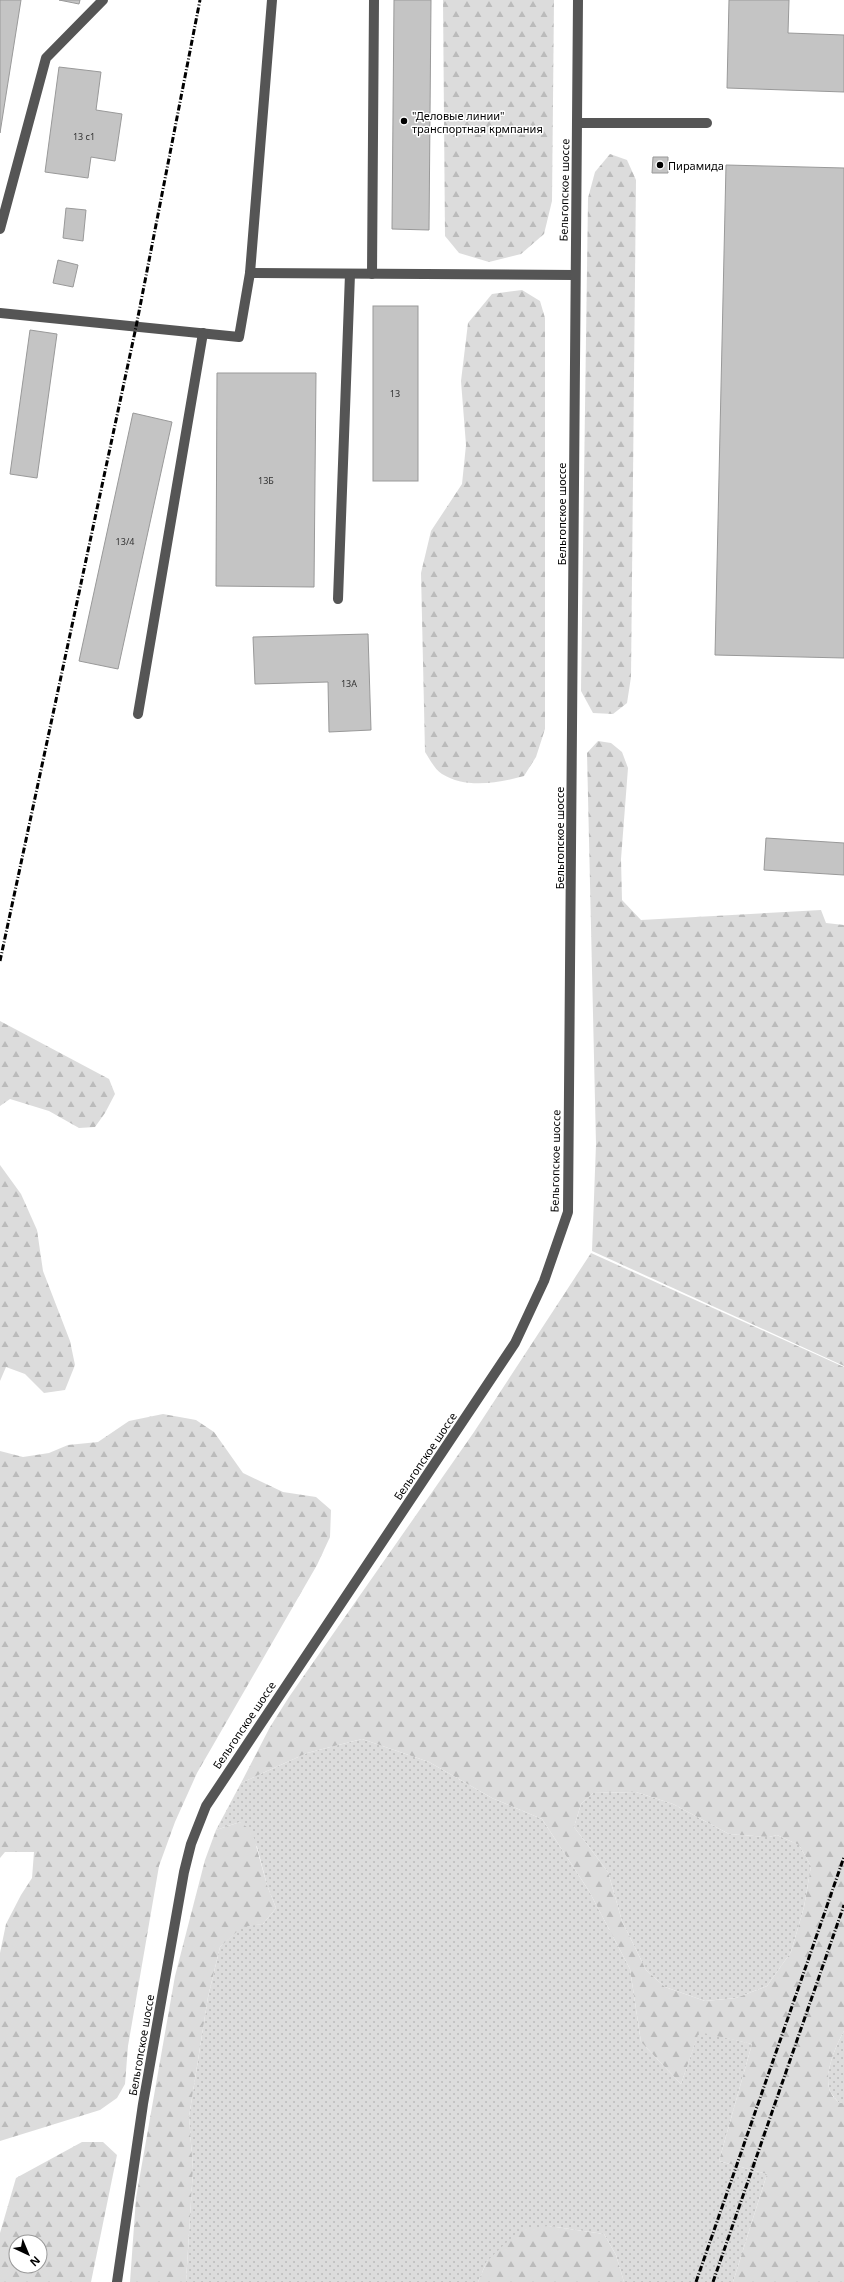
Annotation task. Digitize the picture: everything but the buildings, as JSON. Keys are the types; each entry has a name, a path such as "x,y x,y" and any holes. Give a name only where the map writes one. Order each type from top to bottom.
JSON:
{"street":[{"path":"0,229 46,58 103,0"},
{"path":"0,312 239,337 250,273 272,0"},
{"path":"372,274 374,0"},
{"name":"Бельгопское шоссе","path":"117,2282 143,2104 184,1872 191,1844 206,1806 515,1343 544,1281 568,1212 578,0"},
{"path":"577,123 707,123"},
{"path":"250,273 575,275"},
{"path":"338,599 350,274"},
{"path":"138,714 203,333"}],"green space":[{"path":"443,0 554,0 552,201 544,234 521,254 489,262 459,253 445,236"},
{"path":"610,154 627,160 636,180 631,677 627,703 613,714 593,713 581,691 588,198 595,172"},
{"path":"522,290 540,301 545,318 545,729 536,757 524,776 504,781 482,783 461,782 451,779 439,772 425,752 421,573 431,531 462,484 466,445 461,381 468,323 492,294"},
{"path":"598,741 611,743 622,752 628,768 621,859 622,900 641,920 821,910 826,923 844,925 844,1366 592,1251 596,1144 587,753"},
{"path":"0,1021 109,1079 115,1094 105,1113 95,1127 79,1128 49,1111 10,1099 0,1106"},
{"path":"0,1165 21,1194 37,1230 43,1271 70,1341 75,1365 65,1390 44,1393 25,1374 6,1367 0,1381"},
{"path":"591,1253 844,1367 844,2031 837,2044 831,2061 828,2079 832,2094 839,2103 844,2103 844,2282 733,2282 767,2174 719,2161 752,2044 699,2032 681,2084 641,2042 630,1969 589,1891 542,1819 492,1798 429,1762 362,1739 307,1753 241,1783 270,1727 289,1697 474,1432","holes":["636,1792 673,1804 729,1834 769,1837 777,1835 799,1845 811,1866 804,1907 791,1952 767,1986 736,1998 705,2001 665,1987 646,1970 622,1921 608,1872 574,1827 581,1804 593,1793"]},
{"path":"163,1414 196,1420 214,1432 243,1473 283,1492 316,1497 331,1510 330,1537 317,1565 197,1773 175,1822 159,1866 128,2046 125,2084 117,2098 100,2110 0,2141 0,1953 6,1924 21,1895 32,1878 34,1852 5,1852 0,1858 0,1451 23,1457 49,1453 68,1445 98,1442 129,1421"},
{"path":"362,1739 429,1762 492,1798 542,1819 589,1891 630,1969 641,2042 681,2084 699,2031 752,2044 719,2161 767,2174 733,2282 624,2282 616,2255 604,2234 549,2226 487,2261 478,2282 186,2282 193,2169 189,2117 208,1997 220,1947 242,1926 263,1924 276,1908 267,1885 257,1847 240,1822 216,1830 241,1783 307,1753"},
{"path":"636,1792 673,1804 729,1834 769,1837 777,1835 799,1845 811,1866 804,1907 791,1952 767,1986 736,1998 705,2001 665,1987 646,1970 622,1921 608,1872 574,1827 581,1804 593,1793"},
{"path":"240,1822 252,1831 267,1885 276,1908 263,1924 242,1927 220,1947 208,1997 189,2117 193,2169 186,2282 130,2282 136,2198 175,1976 205,1860 216,1830"},
{"path":"844,2031 844,2103 839,2103 831,2093 828,2079 831,2061 837,2044"},
{"path":"82,2142 103,2142 117,2155 91,2282 0,2282 0,2233 16,2178"},
{"path":"549,2226 604,2234 616,2255 624,2282 478,2282 487,2261 521,2229"}],"railway":[{"path":"0,961 136,327 200,0"},
{"path":"696,2282 844,1857"},
{"path":"713,2282 844,1905"}],"place":[{"name":"\"Деловые линии\" транспортная крмпания","path":"404,121"},
{"name":"Пирамида","path":"660,165"}]}
